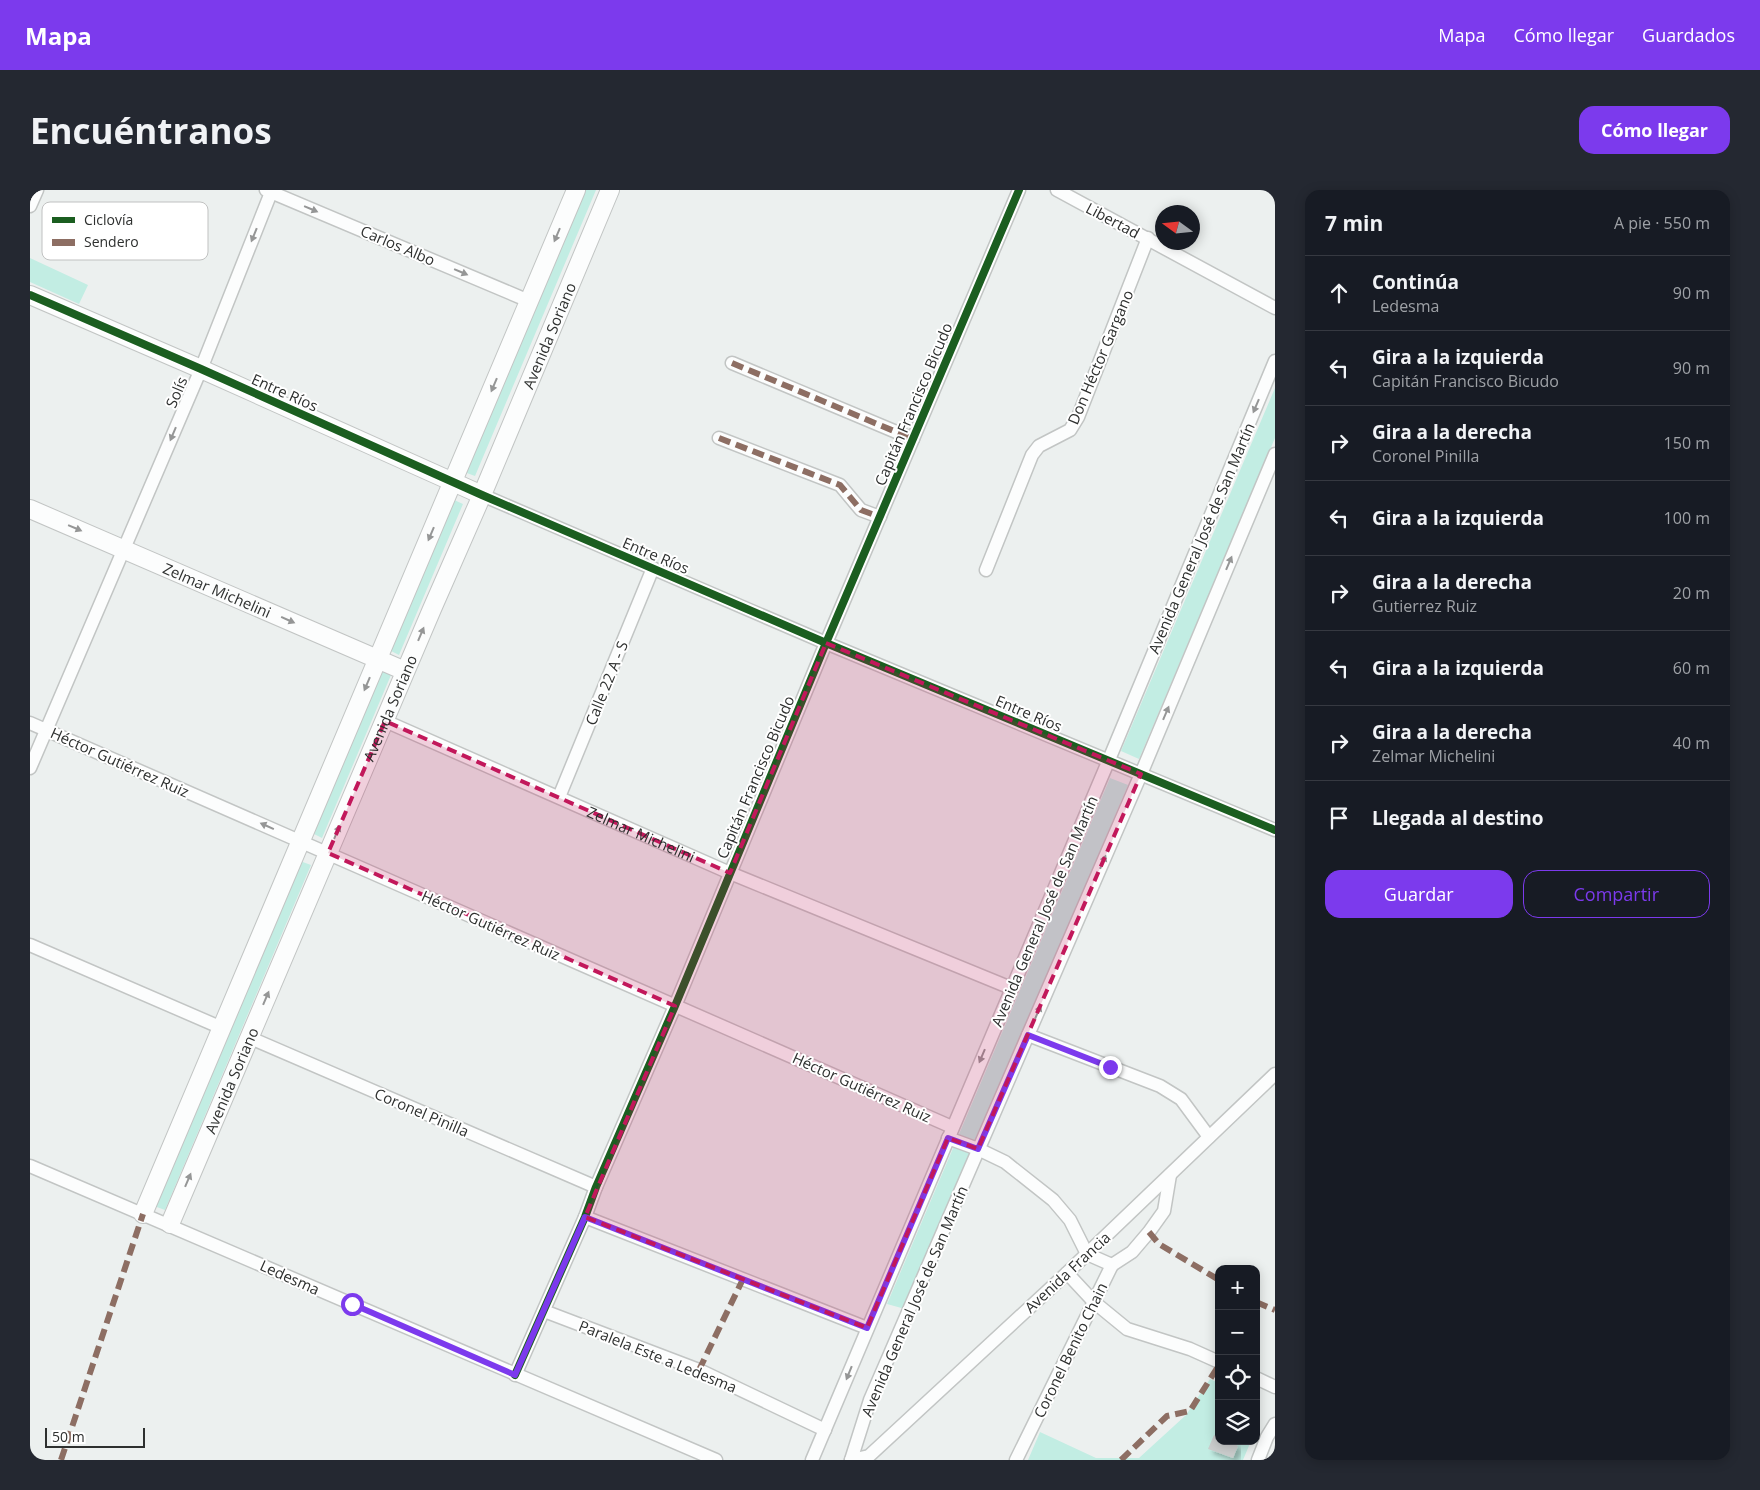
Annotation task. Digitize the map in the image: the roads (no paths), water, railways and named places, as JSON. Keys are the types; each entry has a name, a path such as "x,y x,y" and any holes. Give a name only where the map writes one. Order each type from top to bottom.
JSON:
{"street":[{"path":"30,206 37,190"},
{"name":"Avenida Soriano","path":"143,1214 576,190"},
{"name":"Avenida Soriano","path":"170,1224 248,1037 482,495 610,190"},
{"name":"Capitán Francisco Bicudo","path":"515,1375 585,1217 596,1186 1019,190"},
{"name":"Libertad","path":"1057,190 1275,308"},
{"name":"Carlos Albo","path":"270,191 529,300"},
{"name":"Solís","path":"30,768 201,369 270,191"},
{"name":"Don Héctor Gargano","path":"986,570 1032,455 1039,446 1070,430 1078,417 1148,238"},
{"name":"Entre Ríos","path":"30,295 201,369 452,482 826,643 1275,830"},
{"name":"Avenida General José de San Martín","path":"812,1460 1108,762 1275,361"},
{"path":"732,362 913,438"},
{"path":"719,438 840,485 861,510 880,517"},
{"name":"Avenida General José de San Martín","path":"851,1460 870,1400 898,1340 978,1149 1141,774 1275,454"},
{"name":"Zelmar Michelini","path":"30,509 405,671"},
{"name":"Calle 22 A - S","path":"559,797 653,568"},
{"name":"Zelmar Michelini","path":"385,721 730,873 1011,988"},
{"name":"Héctor Gutiérrez Ruiz","path":"30,723 674,1006 950,1133 1005,1162 1053,1200 1070,1220 1087,1254"},
{"path":"30,945 222,1028"},
{"path":"1028,1035 1160,1086 1181,1100 1209,1137"},
{"name":"Coronel Pinilla","path":"248,1037 596,1186"},
{"name":"Avenida Francia","path":"851,1460 869,1456 1067,1273 1275,1074"},
{"name":"Ledesma","path":"30,1166 170,1224 515,1375 716,1460"},
{"path":"1112,1265 1132,1252 1164,1211 1170,1175"},
{"path":"585,1217 867,1328"},
{"name":"Coronel Benito Chain","path":"1016,1460 1112,1265 1087,1254"},
{"path":"1067,1273 1094,1302 1127,1329 1190,1349 1215,1360"},
{"name":"Paralela Este a Ledesma","path":"544,1311 700,1370 825,1430"},
{"path":"1260,1380 1275,1386"},
{"path":"1258,1460 1267,1437 1275,1424"}]}
